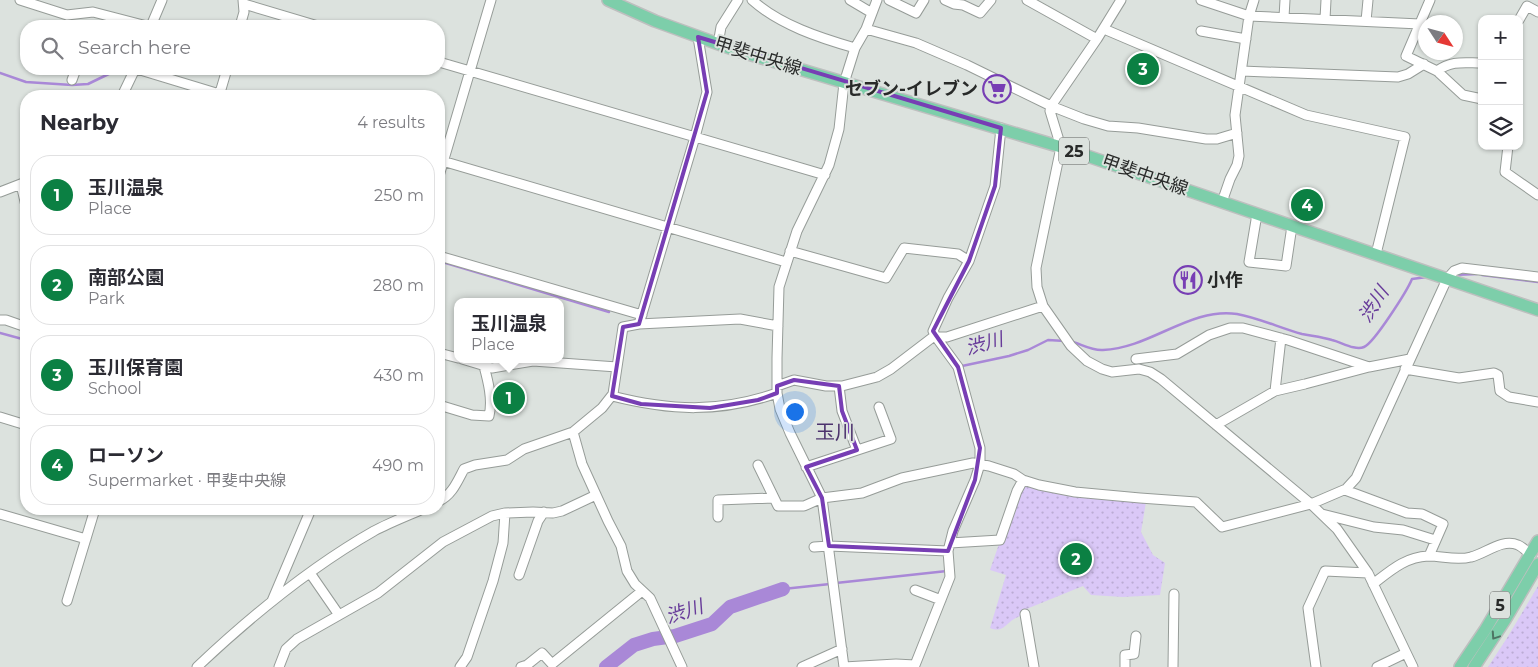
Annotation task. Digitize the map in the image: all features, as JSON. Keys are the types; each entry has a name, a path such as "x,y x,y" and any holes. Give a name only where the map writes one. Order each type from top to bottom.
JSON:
{"main road":[{"name":"甲斐中央線","path":"608,0 718,44 1061,147 1538,310"},
{"name":"5","path":"1460,667 1485,630 1538,541"},
{"name":"5","path":"1474,667 1506,620 1538,564"}],"street":[{"path":"20,0 67,15 93,12 124,20"},
{"path":"154,20 162,0"},
{"path":"445,148 491,0"},
{"path":"718,44 720,27 738,0"},
{"path":"752,0 761,8 803,31 855,48"},
{"path":"850,0 872,13"},
{"path":"877,0 866,30 855,48 844,83 840,129 829,165 797,231 779,287 777,390 780,409 822,498 844,667 896,664 915,666 950,577 949,547 953,531 975,480 980,464 980,448 958,367 933,332 948,298 969,261 995,186 1001,128"},
{"path":"889,0 916,13 924,0"},
{"path":"944,0 963,5 980,13 991,0"},
{"path":"1027,0 1097,39"},
{"path":"1121,0 1104,29 1051,106 1050,111 1061,147 1036,268 1037,287 1043,306 1071,346 1087,361 1112,372 1139,369 1150,372 1161,379 1322,514 1337,529 1368,573 1413,667"},
{"path":"1201,0 1249,16 1418,24"},
{"path":"1222,202 1240,156 1235,115 1249,16 1254,0"},
{"path":"1284,17 1285,0"},
{"path":"1325,19 1326,0"},
{"path":"1366,21 1368,0"},
{"path":"1424,15 1430,0"},
{"path":"242,20 244,2 300,20"},
{"path":"1522,15 1527,6 1535,7"},
{"path":"1104,29 1306,115 1405,137 1376,254"},
{"path":"1418,29 1406,56 1437,71 1463,95 1478,98"},
{"path":"866,30 916,44 966,65 1051,106 1108,126 1138,128 1206,139 1217,139 1237,132"},
{"path":"1201,31 1246,38"},
{"path":"640,320 708,92 698,37"},
{"path":"1437,71 1446,64 1478,63"},
{"path":"445,64 825,175"},
{"path":"1242,71 1398,77 1408,74 1424,64"},
{"path":"72,80 74,75"},
{"path":"125,90 133,75"},
{"path":"155,75 202,90"},
{"path":"222,90 226,75"},
{"path":"1507,150 1504,172 1538,195"},
{"path":"445,161 786,262"},
{"path":"0,192 20,184"},
{"path":"1257,214 1249,262 1286,266 1292,226"},
{"path":"790,251 886,278 904,248 958,254 969,261"},
{"path":"445,258 640,320 740,319 778,326"},
{"path":"758,465 778,506 804,506 822,498 862,493 902,478 964,464 980,464 1014,474 1023,480 1038,485 1075,492 1196,502 1222,527 1311,504 1345,490 1356,478 1447,279 1454,271 1462,268 1538,277"},
{"path":"612,396 641,404 680,408 710,408 742,403 777,390 794,380 826,386 839,386 877,377 891,369 933,337 947,337 1043,306"},
{"path":"0,320 20,325"},
{"path":"445,498 452,492 464,469 475,465 507,460 524,450 573,432 602,408 614,394 623,326 640,320"},
{"path":"1136,359 1177,354 1209,335 1230,328 1243,328 1282,338 1369,366"},
{"path":"1276,391 1282,338"},
{"path":"1216,425 1276,391 1369,366 1410,359"},
{"path":"475,363 492,368 521,363"},
{"path":"561,363 617,367"},
{"path":"445,407 472,415 489,416 491,409 484,366"},
{"path":"1405,369 1459,378 1494,373 1498,375 1500,391 1509,397 1538,402"},
{"path":"839,386 842,411 857,450"},
{"path":"806,467 891,439 879,407"},
{"path":"0,417 20,423"},
{"path":"573,432 582,464 621,546 627,571 642,591 650,598 681,666"},
{"path":"814,547 949,547 1000,540 1017,491 1023,480"},
{"path":"1345,490 1407,513 1422,514 1443,524 1429,556"},
{"path":"279,667 286,649 297,638 378,593 443,542 455,535 492,516 505,513 553,513 562,511 596,495"},
{"path":"718,517 718,500 774,498"},
{"path":"519,575 538,521 544,512"},
{"path":"460,667 467,657 493,581 503,543 505,513"},
{"path":"0,514 86,539"},
{"path":"1322,514 1374,527 1403,530 1435,540"},
{"path":"67,601 93,515"},
{"path":"272,601 308,515"},
{"path":"197,667 230,636 310,572 374,531 410,515"},
{"path":"1373,584 1401,563 1414,558 1429,556 1456,559 1472,557 1499,544 1517,544 1531,554"},
{"path":"1316,667 1308,608 1325,571 1368,573"},
{"path":"310,572 339,615"},
{"path":"915,590 941,600"},
{"path":"521,667 527,665 542,653 552,664 642,591"},
{"path":"1173,667 1174,594"},
{"path":"1025,614 1034,667"},
{"path":"1125,667 1125,655 1134,654 1136,636"},
{"path":"802,667 842,650"},
{"path":"1377,667 1406,653"}],"highlighted area":[{"path":"698,37 1001,128 995,186 969,261 933,331 958,367 980,448 975,480 948,551 829,546 822,498 806,467 857,450 842,411 839,386 794,380 777,386 777,393 758,400 710,408 641,404 612,396 623,327 639,324 707,92"}],"shaded area":[{"path":"1030,485 1146,502 1141,532 1153,555 1165,563 1160,595 1123,597 1091,595 1083,586 1024,610 1022,615 1001,629 990,628 1006,575 990,570 1019,492 1024,487"},
{"path":"1538,586 1538,667 1488,667 1507,638"}],"waterway":[{"path":"0,73 26,82 72,85 88,84 107,75"},
{"path":"445,263 562,298"},
{"name":"渋川","path":"1453,275 1477,274"},
{"name":"渋川","path":"1482,275 1538,282"},
{"name":"渋川","path":"1070,341 1099,350 1121,348 1138,343 1203,316 1220,313 1237,314 1302,334 1360,348 1369,343 1382,327 1412,279 1427,277"},
{"path":"564,298 609,312"},
{"path":"0,333 20,338"},
{"name":"渋川","path":"962,368 962,366 1028,350 1048,340 1065,341"},
{"name":"渋川","path":"836,583 947,571"},
{"name":"渋川","path":"783,589 830,584"},
{"name":"渋川","path":"606,667 634,645 653,639 675,636 712,624 730,607 783,589"}],"place":[{"name":"玉川保育園","path":"1143,69"},
{"name":"セブン-イレブン","path":"997,89"},
{"name":"ローソン","path":"1307,205"},
{"name":"小作","path":"1188,280"},
{"name":"玉川温泉","path":"509,398"},
{"name":"南部公園","path":"1076,559"}],"district":[{"name":"玉川","path":"835,432"}]}
